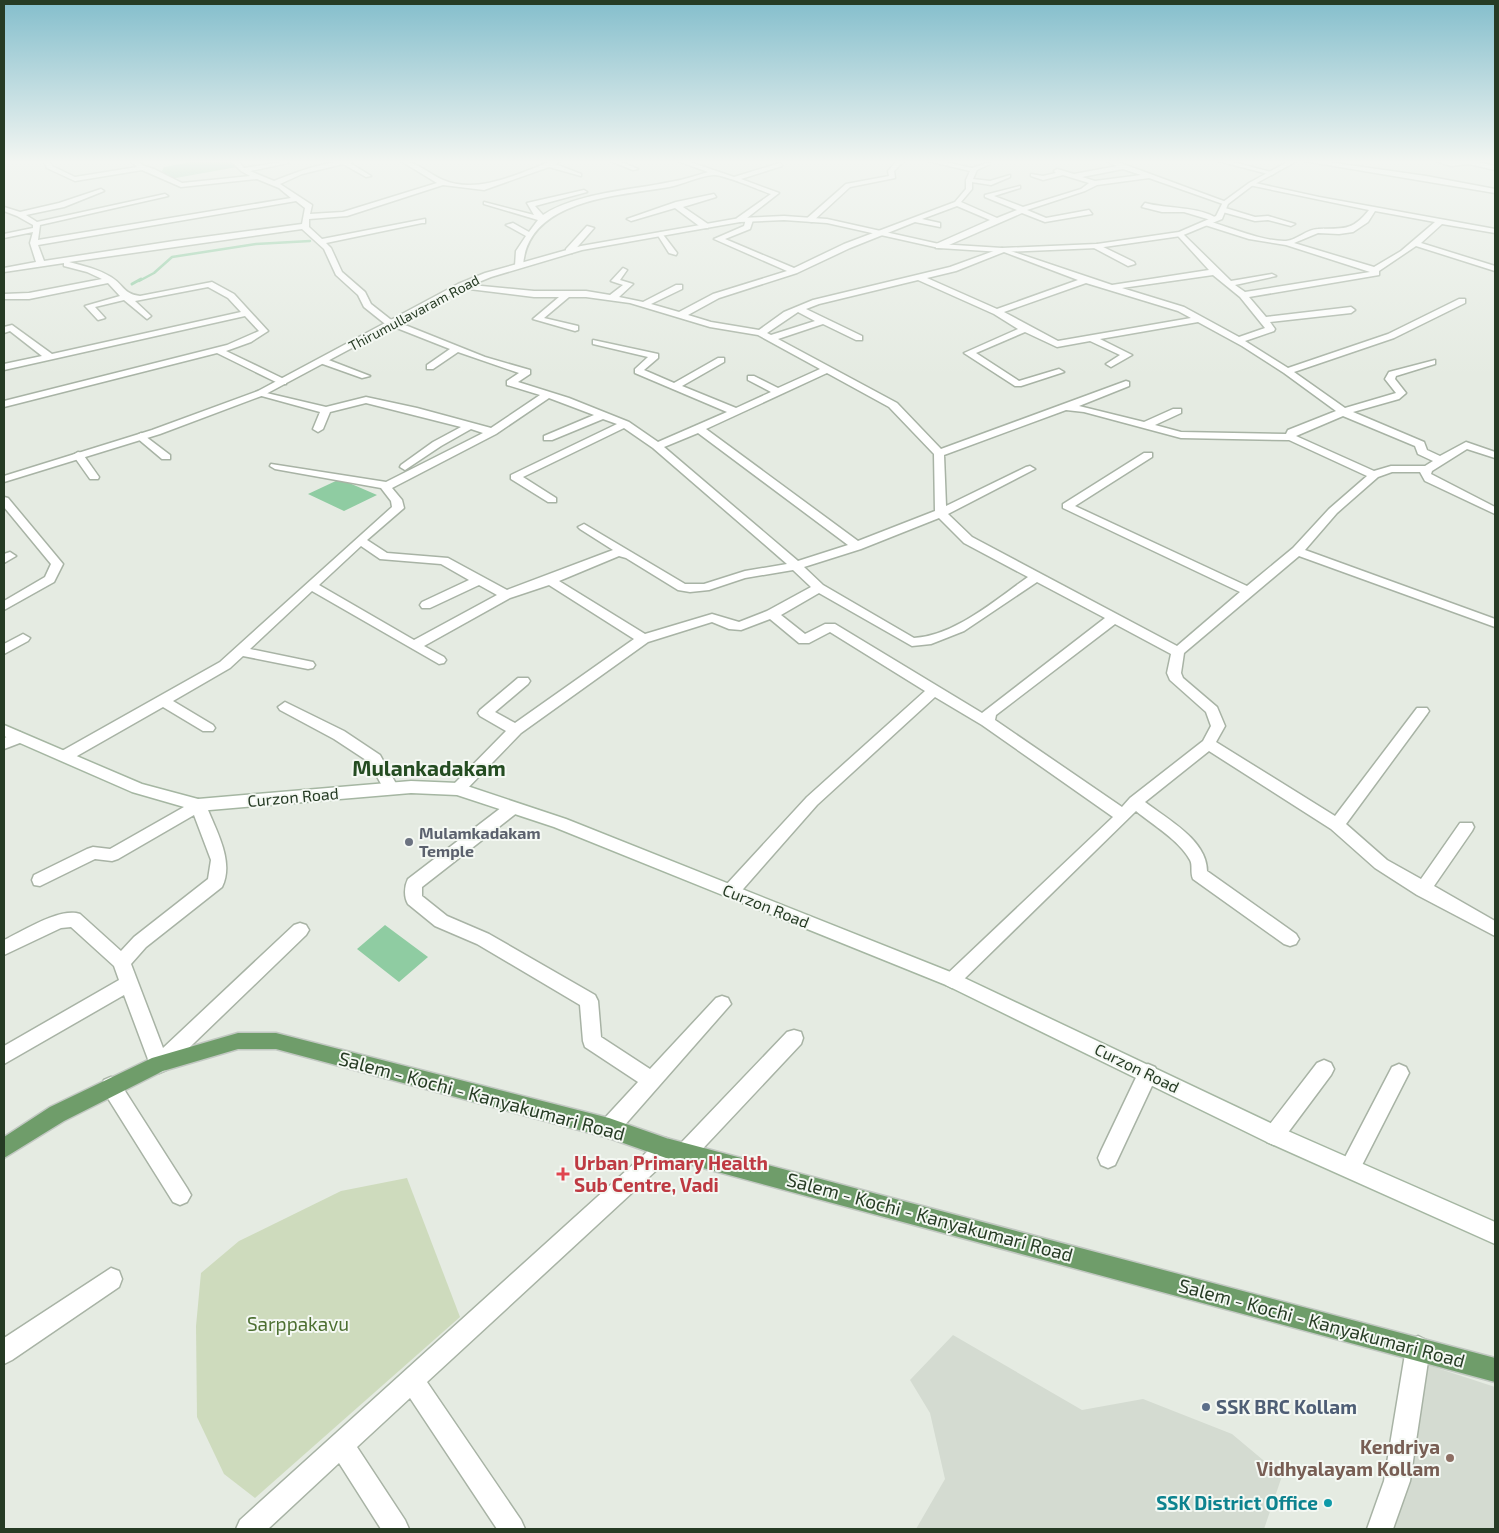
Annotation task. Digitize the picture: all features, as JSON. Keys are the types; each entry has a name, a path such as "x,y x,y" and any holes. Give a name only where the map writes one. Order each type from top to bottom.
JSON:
{"main road":[{"name":"Salem - Kochi - Kanyakumari Road","path":"4,1148 57,1114 110,1086 159,1064 238,1042 276,1041 609,1128 676,1150 1495,1370"}],"street":[{"path":"4,236 16,233"},
{"path":"35,233 34,242 41,265"},
{"path":"34,242 92,233"},
{"path":"4,270 62,263 239,233"},
{"path":"312,233 318,242 330,251 339,273 362,294 367,305 392,323 482,358 527,372 510,383 549,394 625,424 657,446 819,588 912,642 920,643 942,638 1038,576"},
{"path":"318,242 365,233"},
{"path":"524,233 531,236"},
{"path":"519,266 520,251 533,233"},
{"path":"569,251 586,233"},
{"name":"Thirumullavaram Road","path":"4,479 141,436 262,393 461,286 569,251 669,233"},
{"path":"732,233 718,239 794,271"},
{"path":"679,316 716,296 794,271 848,246 882,233"},
{"name":"Thirumullavaram Road","path":"882,233 908,241 939,246 1003,250 1042,244 1097,246 1183,233"},
{"path":"939,246 969,233"},
{"path":"1241,233 1252,237 1287,243 1375,270"},
{"path":"1287,243 1312,233"},
{"path":"1243,295 1373,275 1376,273 1375,270 1404,252 1427,233"},
{"path":"661,234 673,253"},
{"path":"1180,234 1215,272 1231,283 1243,295 1271,329 1238,340"},
{"path":"1414,243 1495,269"},
{"path":"1097,246 1131,264"},
{"path":"766,336 787,314 816,302 953,270 1003,250 1086,280 1181,309 1238,340 1287,371 1343,412 1420,444 1422,452 1442,461"},
{"path":"62,263 90,270 110,280 147,316"},
{"path":"612,298 629,284 615,281 623,270"},
{"path":"1110,287 1215,272"},
{"path":"1231,283 1272,276"},
{"path":"921,278 997,312 1025,329 1057,344 1199,319"},
{"path":"4,297 43,293 110,280"},
{"path":"997,312 1086,280"},
{"path":"4,404 235,346 254,338 264,330 231,296 210,284 140,299 126,297 89,306 101,318"},
{"path":"461,286 534,294 567,294 612,298 766,336 893,405 939,453 941,512 968,540 1178,652"},
{"path":"643,305 679,287"},
{"path":"43,293 47,306"},
{"path":"567,294 538,318 575,328"},
{"path":"1287,371 1391,336 1462,301"},
{"path":"798,309 859,338"},
{"path":"1262,320 1351,310"},
{"path":"4,367 248,313"},
{"path":"766,336 824,321"},
{"path":"4,330 12,328 50,357"},
{"path":"1025,329 969,353 1018,384 1059,372"},
{"path":"1094,339 1127,355 1111,364"},
{"path":"596,342 655,356 638,372 736,412"},
{"path":"430,367 458,348"},
{"path":"218,350 283,382"},
{"path":"675,386 721,360"},
{"path":"323,361 366,376"},
{"path":"1291,437 1292,432 1343,412 1396,397 1401,393 1390,379 1392,374 1432,362"},
{"path":"657,446 699,429 826,370"},
{"path":"751,378 778,392"},
{"path":"939,453 1126,384"},
{"path":"262,393 326,410 366,400 472,425 492,432"},
{"path":"275,466 388,486 492,432 549,394"},
{"path":"1065,407 1084,409 1181,435 1291,437 1374,475"},
{"path":"318,429 326,410"},
{"path":"1146,425 1177,411"},
{"path":"548,438 604,415"},
{"path":"552,500 515,477 625,424"},
{"path":"405,467 437,444 472,425"},
{"path":"699,429 857,546"},
{"path":"141,436 166,457"},
{"path":"952,980 1124,816 1135,802 1208,744 1218,726 1212,710 1177,680 1174,673 1178,652 1249,590 1297,552 1333,512 1374,475 1391,469 1427,469 1466,445 1495,455"},
{"path":"78,455 94,477"},
{"path":"1148,455 1068,506 1249,590"},
{"path":"584,527 682,588 700,590 738,576 796,566 857,546 941,512 1030,469"},
{"path":"1427,469 1425,474 1429,479 1495,510"},
{"path":"65,756 225,665 360,540 398,508 396,500 386,489 388,486"},
{"path":"4,500 57,564 50,579 4,606"},
{"path":"360,540 384,556 444,561 477,581 506,595"},
{"path":"415,645 506,595 550,580 610,553 618,552 630,555"},
{"path":"1297,552 1357,571 1495,623"},
{"path":"550,580 643,639"},
{"path":"426,605 477,581"},
{"path":"311,585 439,660"},
{"path":"458,788 516,730 643,639 712,618 734,626 741,626 772,614 819,588"},
{"path":"772,614 804,640 830,627 987,722 1124,816"},
{"path":"987,722 989,713 1115,617"},
{"path":"4,650 23,638"},
{"path":"240,651 308,665"},
{"path":"516,730 485,713 523,681"},
{"path":"731,891 812,801 933,690"},
{"path":"162,700 208,728"},
{"path":"285,707 339,735 375,759 391,789"},
{"path":"1337,825 1422,711"},
{"name":"Curzon Road","path":"9,737 65,756 137,788 198,805 391,789 458,788 560,823 952,980 1274,1134 1495,1233"},
{"path":"1208,744 1337,825 1381,864 1423,890 1495,929"},
{"path":"1135,802 1187,844 1199,860 1199,874 1290,940"},
{"path":"40,880 94,853 112,854 198,805 219,860 216,882 140,942 121,962"},
{"path":"512,808 414,884 414,899 441,921 483,939 590,1000 592,1041 652,1081"},
{"path":"1423,890 1466,827"},
{"path":"4,948 58,922 74,919 121,962 159,1064 300,930"},
{"path":"4,1056 129,983"},
{"path":"609,1128 722,1004"},
{"path":"250,1529 341,1444 676,1150 794,1038"},
{"path":"1274,1134 1324,1070"},
{"path":"1108,1158 1148,1073"},
{"path":"1350,1168 1399,1073"},
{"path":"110,1086 180,1195"},
{"path":"4,1352 110,1278"},
{"path":"1380,1529 1397,1480 1418,1348"},
{"path":"412,1381 512,1529"},
{"path":"341,1444 396,1529"}],"shaded area":[{"path":"340,479 377,495 344,511 308,494"},
{"path":"385,925 428,957 399,982 357,949"},
{"path":"953,1335 1082,1410 1143,1399 1232,1434 1282,1476 1264,1529 916,1529 945,1479 930,1413 910,1380"},
{"name":"Kendriya Vidhyalayam Kollam","path":"1428,1365 1495,1387 1495,1529 1387,1529"}],"green space":[{"name":"Sarppakavu","path":"407,1178 460,1317 255,1498 224,1474 197,1417 196,1326 201,1273 239,1241 341,1191"}],"waterway":[{"path":"139,281 154,273 172,257 256,244 310,241"},
{"path":"132,284 141,279"}],"place":[{"name":"Mulamkadakam Temple","path":"409,842"},
{"name":"Urban Primary Health Sub Centre, Vadi","path":"563,1174"},
{"name":"SSK BRC Kollam","path":"1206,1407"},
{"name":"Kendriya Vidhyalayam Kollam","path":"1450,1458"},
{"name":"SSK District Office","path":"1328,1503"}],"district":[{"name":"Mulankadakam","path":"429,769"}]}
